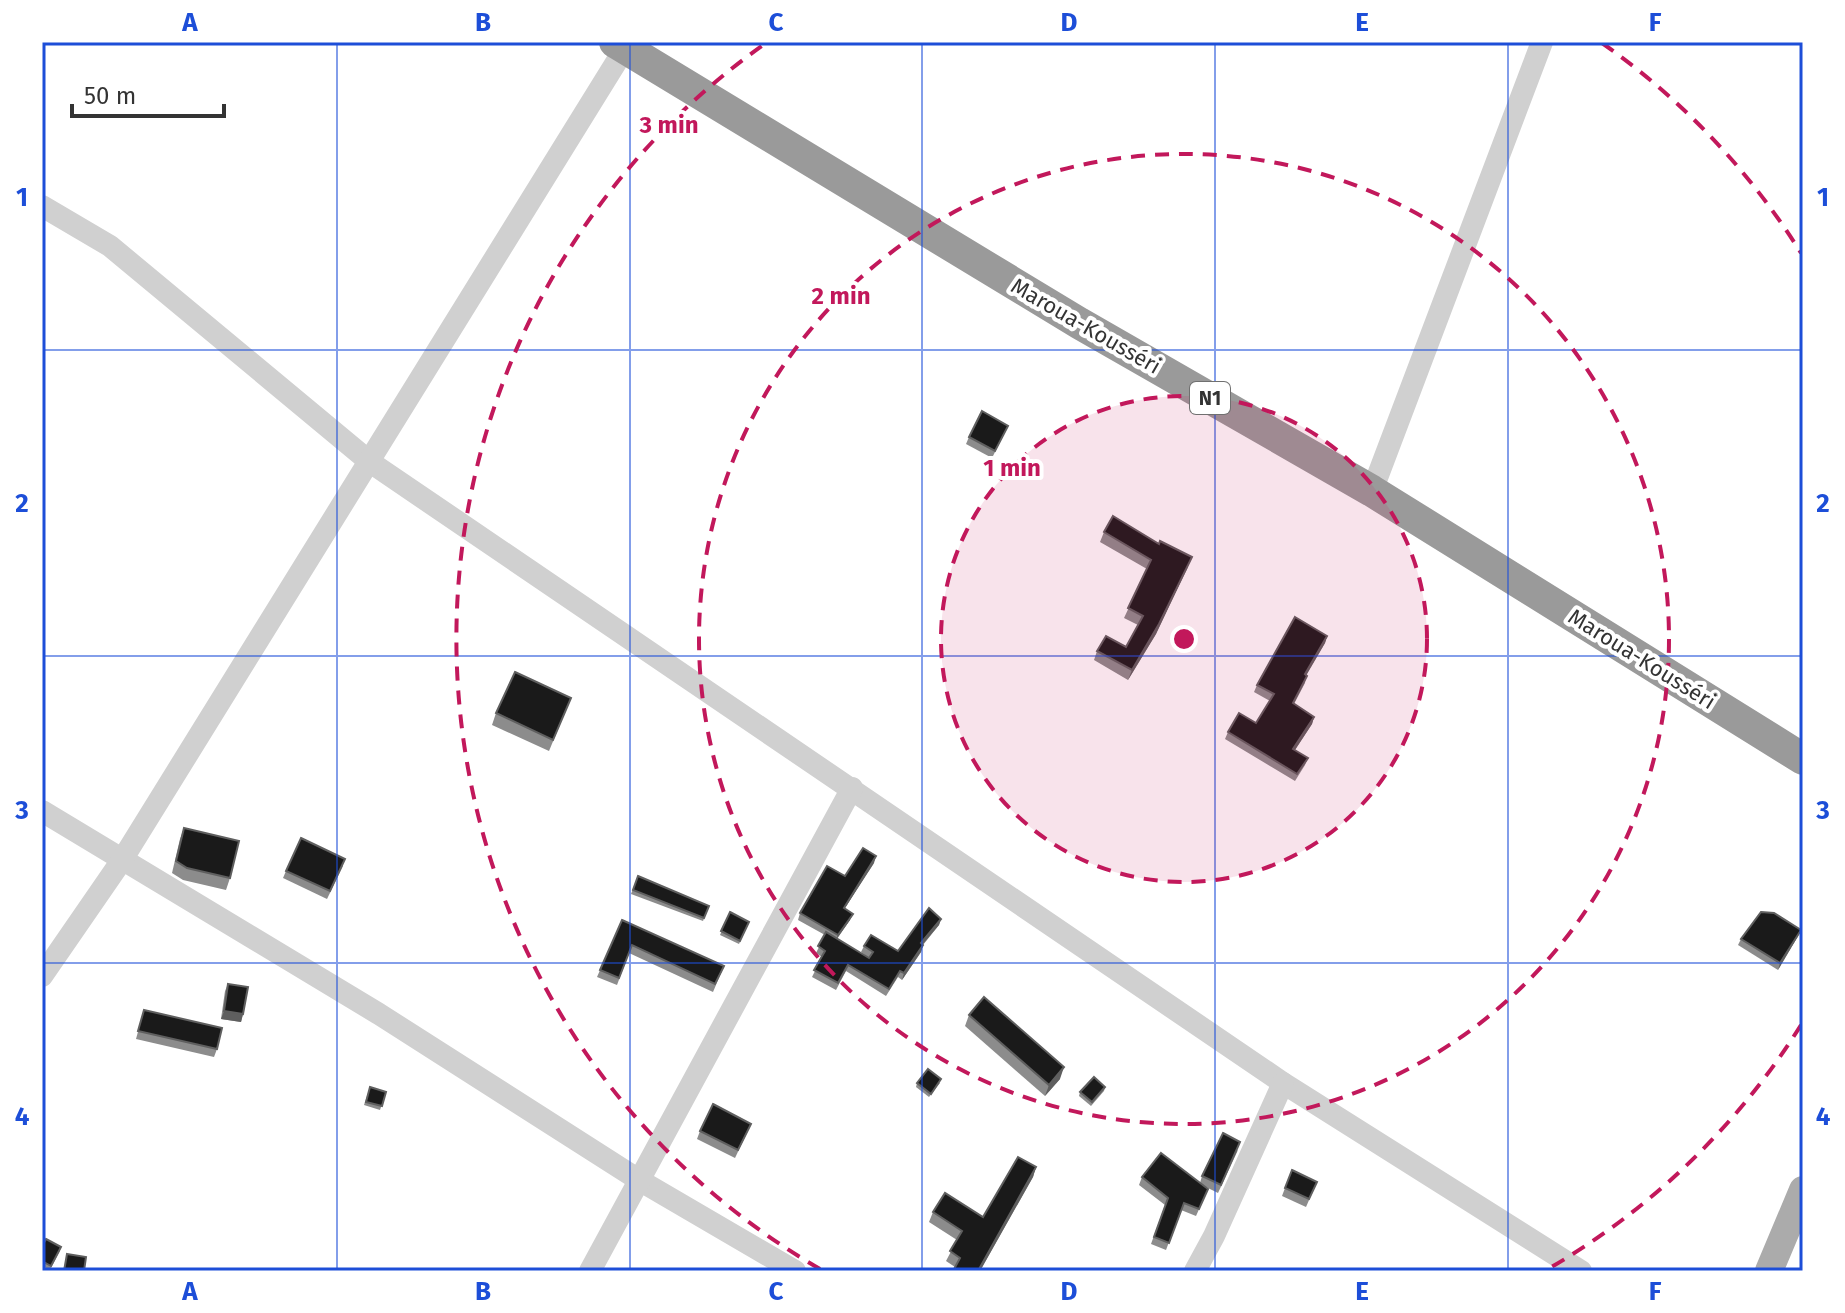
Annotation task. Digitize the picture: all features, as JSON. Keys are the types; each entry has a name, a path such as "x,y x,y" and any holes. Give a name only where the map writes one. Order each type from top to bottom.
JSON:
{"highway":[{"name":"Maroua-Kousséri","path":"620,45 1079,323 1372,491 1803,759"}],"main road":[{"path":"1769,1271 1803,1190"}],"street":[{"path":"1372,491 1542,42"},
{"path":"42,976 122,860 370,462 620,45"},
{"path":"42,206 110,246 370,462 1283,1083 1581,1271"},
{"path":"590,1271 852,788"},
{"path":"42,811 379,1014 639,1180 795,1271"},
{"path":"1195,1271 1283,1083"}],"building":[{"path":"982,411 1008,426 995,451 969,437"},
{"path":"1113,516 1159,544 1160,541 1192,557 1132,670 1097,651 1106,636 1126,647 1143,616 1128,608 1151,560 1104,532"},
{"path":"1295,617 1327,636 1305,674 1307,676 1293,703 1314,717 1293,749 1308,758 1297,774 1228,732 1239,713 1256,723 1274,694 1257,685"},
{"path":"515,672 571,698 553,740 496,713"},
{"path":"184,828 239,841 230,878 187,868 176,861"},
{"path":"301,838 345,859 330,891 286,871"},
{"path":"863,848 876,856 844,908 853,914 838,935 800,913 827,866 845,876"},
{"path":"638,876 709,906 704,918 633,890"},
{"path":"929,908 941,919 921,943 923,945 904,973 900,971 889,989 848,965 838,983 814,970 825,951 818,946 826,932 869,958 873,952 864,946 871,935 898,951"},
{"path":"730,912 749,922 740,941 721,931"},
{"path":"1761,912 1774,913 1801,930 1780,963 1741,939"},
{"path":"622,920 724,966 715,984 632,945 619,978 600,970"},
{"path":"228,984 248,987 243,1014 224,1011"},
{"path":"984,997 1064,1067 1049,1085 969,1015"},
{"path":"144,1010 222,1028 217,1049 138,1031"},
{"path":"928,1069 941,1079 931,1094 917,1083"},
{"path":"1094,1077 1105,1087 1092,1102 1080,1092"},
{"path":"370,1087 386,1092 382,1106 366,1102"},
{"path":"713,1104 751,1124 738,1150 700,1131"},
{"path":"1223,1133 1240,1142 1221,1185 1202,1176"},
{"path":"1161,1153 1208,1189 1199,1209 1184,1203 1169,1243 1154,1237 1168,1198 1142,1177"},
{"path":"1018,1157 1036,1167 978,1271 953,1271 960,1258 950,1251 962,1231 933,1212 945,1193 983,1217"},
{"path":"1292,1170 1317,1182 1309,1199 1285,1188"},
{"path":"46,1239 61,1247 51,1266 42,1261 42,1246"},
{"path":"67,1254 86,1257 84,1271 64,1271"}]}
